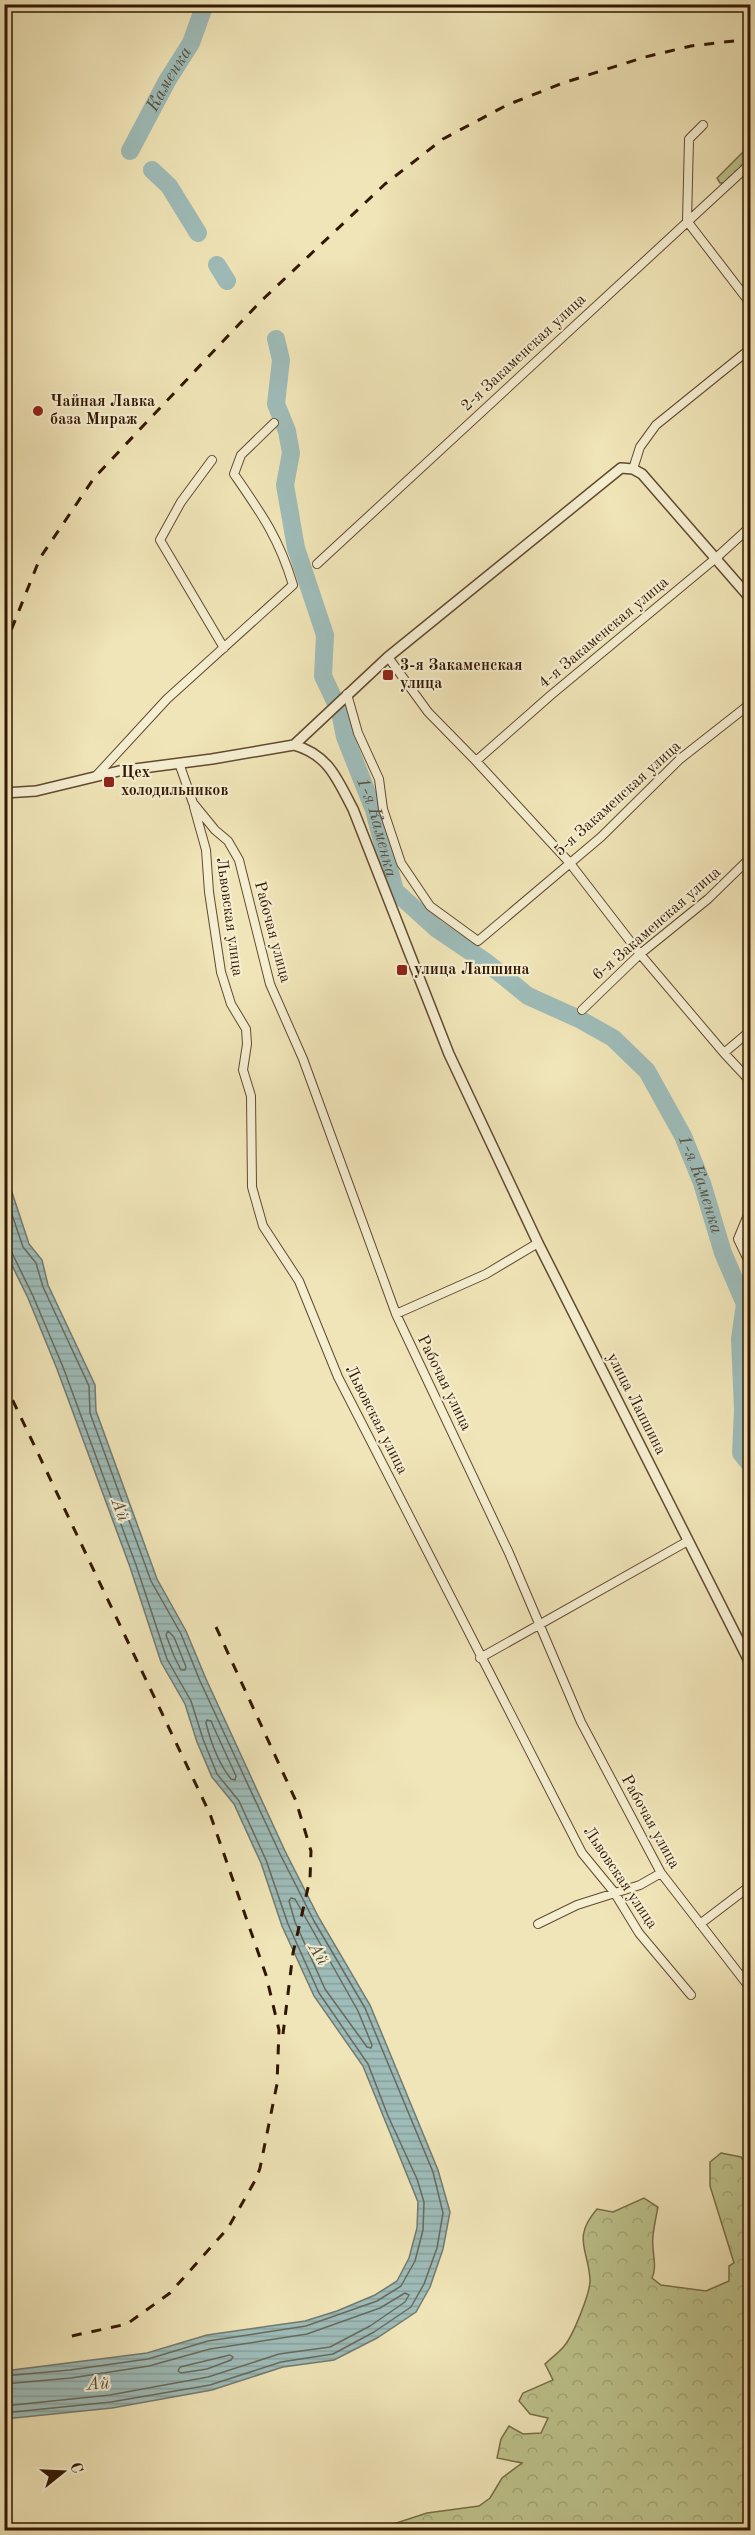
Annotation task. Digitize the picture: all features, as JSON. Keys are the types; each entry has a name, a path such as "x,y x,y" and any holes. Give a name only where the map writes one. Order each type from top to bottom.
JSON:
{"street":[{"path":"703,126 689,139 687,221 750,303"},
{"name":"2-я Закаменская улица","path":"317,564 750,164"},
{"path":"633,469 640,447 656,425 750,349"},
{"path":"96,776 167,699 292,585 283,553 269,526 234,474 241,455 274,423"},
{"path":"212,460 181,502 160,540 224,648"},
{"path":"4,793 18,794 96,776 294,745 326,712 388,657 621,468 633,469 647,480 750,598"},
{"name":"4-я Закаменская улица","path":"477,761 551,695 750,527"},
{"path":"388,657 428,712 477,761 569,862 640,954 750,1081"},
{"name":"5-я Закаменская улица","path":"347,694 358,733 379,779 383,809 401,863 430,906 478,941 601,837 680,759 750,704"},
{"name":"улица Лапшина","path":"294,745 320,756 334,773 352,809 448,1054 538,1243 750,1663"},
{"name":"Рабочая улица","path":"178,763 193,803 215,830 228,841 239,860 270,984 303,1059 396,1314 454,1434 541,1626 581,1722 661,1873 750,1988"},
{"name":"Львовская улица","path":"193,803 206,850 209,892 221,972 231,1004 246,1029 247,1044 243,1070 251,1096 252,1187 263,1226 299,1281 338,1377 480,1658 515,1720 582,1853 614,1892 639,1933 691,1995"},
{"name":"6-я Закаменская улица","path":"582,1011 640,954 708,899 750,858"},
{"path":"724,1053 750,1031"},
{"path":"750,1210 738,1239 750,1264"},
{"path":"396,1314 486,1274 538,1243"},
{"path":"480,1658 541,1626 573,1605 688,1541"},
{"path":"538,1924 577,1905 640,1886 661,1873"},
{"path":"700,1924 750,1887"}],"green space":[{"path":"750,145 750,159 724,183 720,183 717,178"},
{"path":"721,2153 741,2157 750,2169 750,2530 375,2530 427,2513 479,2506 490,2498 502,2478 522,2463 497,2458 501,2439 509,2426 523,2434 541,2433 548,2418 530,2414 519,2401 523,2393 553,2380 545,2364 565,2345 581,2313 590,2285 583,2236 589,2219 597,2209 613,2212 644,2198 658,2207 653,2236 654,2273 652,2278 661,2285 706,2291 729,2281 729,2266 734,2263 710,2186 710,2162"}],"water":[{"name":"Ай","path":"5,1171 29,1244 42,1260 48,1285 95,1385 96,1411 157,1579 186,1631 285,1851 319,1918 370,2005 438,2170 450,2212 443,2249 430,2287 416,2312 377,2338 334,2360 283,2367 212,2390 112,2408 5,2419 5,2371 147,2353 207,2335 305,2321 375,2295 397,2281 409,2258 417,2228 418,2202 363,2066 314,1996 282,1926 261,1863 234,1804 212,1777 197,1742 185,1704 161,1662 130,1567 57,1369 28,1298 5,1251"}],"waterway":[{"name":"Каменка","path":"130,151 167,81 191,43 205,4"},
{"name":"Каменка","path":"152,170 169,186 198,233"},
{"name":"Каменка","path":"217,265 227,281"},
{"name":"1-я Каменка","path":"276,339 281,360 276,404 287,431 291,453 285,485 296,548 325,635 323,676 340,712 345,737 374,810 395,891 437,929 486,962 528,996 579,1019 613,1038 647,1071 683,1136 702,1183 723,1253 745,1304 740,1339 743,1410 741,1453 750,1464"}],"railway":[{"path":"724,8 750,10"},
{"path":"4,648 40,558 94,478 260,302 385,184 443,139 507,105 563,83 645,57 691,46 750,39"},
{"path":"4,1382 210,1814 266,1975 279,2030 277,2084 260,2168 228,2228 170,2293 127,2324 67,2337"},
{"path":"216,1627 296,1801 311,1851 310,1879 293,1953 283,2034"}],"place":[{"name":"Чайная Лавка база Мираж","path":"38,411"},
{"name":"3-я Закаменская улица","path":"388,675"},
{"name":"Цех холодильников","path":"109,782"},
{"name":"улица Лапшина","path":"402,970"}]}
